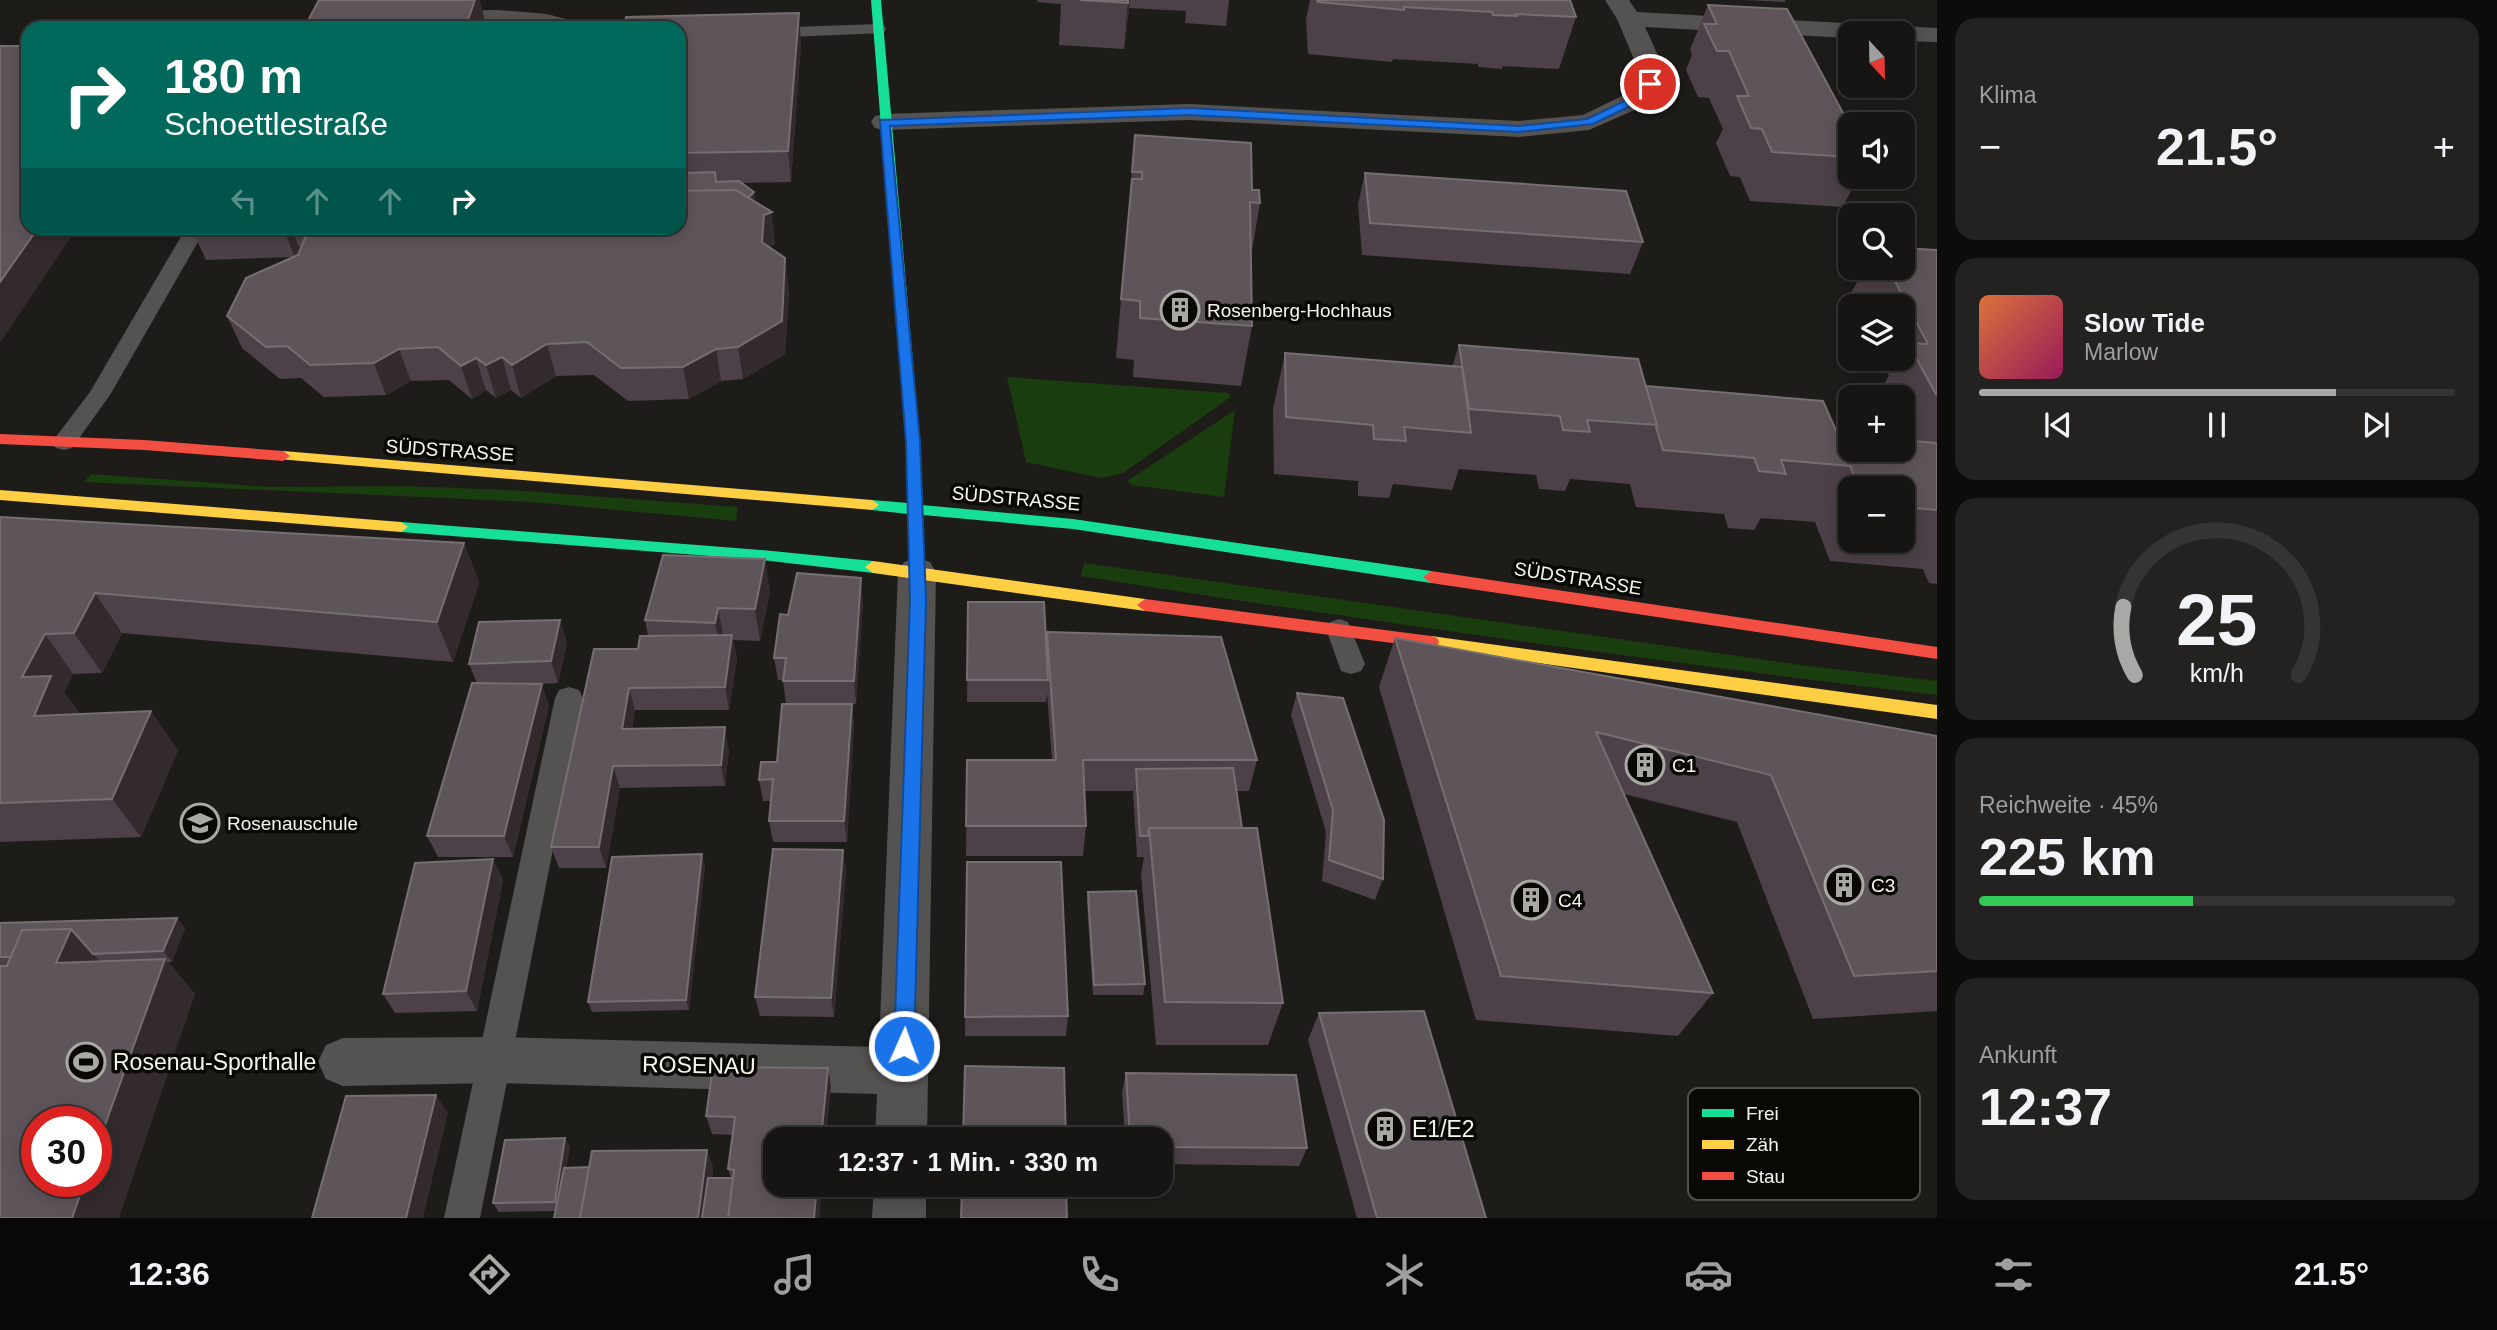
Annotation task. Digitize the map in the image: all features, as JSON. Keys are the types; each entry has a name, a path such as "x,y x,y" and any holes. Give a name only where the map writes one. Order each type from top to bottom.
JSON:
{"main road":[{"path":"876,0 884,122 913,442 917,572"},
{"name":"SÜDSTRASSE","path":"0,439 144,445 761,495 1073,524 1937,653"},
{"path":"0,495 747,554 917,572 1937,712"}],"street":[{"path":"884,122 1189,112 1519,129 1589,122 1637,99 1650,84 1651,71 1623,9 1937,35"},
{"path":"902,1127 917,572"},
{"name":"ROSENAU","path":"343,1062 495,1060 904,1071"},
{"path":"899,1218 900,1197"}],"lane":[{"path":"438,16 523,16 556,21"},
{"path":"744,34 878,29"},
{"path":"64,442 99,395 192,235"},
{"path":"1339,629 1351,664"},
{"path":"462,1218 569,698"}],"green space":[{"path":"1007,377 1229,393 1231,397 1123,473 1101,478 1026,462"},
{"path":"1235,410 1224,497 1132,485 1127,481"},
{"path":"91,474 268,487 402,486 511,490 738,507 736,521 531,502 84,482"},
{"path":"1084,563 1808,666 1937,681 1937,695 1616,654 1188,593 1081,576"}],"building":[{"path":"319,0 475,0 468,21 308,21"},
{"path":"1080,0 1128,0 1128,3"},
{"path":"1317,0 1570,0 1576,17 1493,15 1492,12 1404,7 1404,10"},
{"path":"1708,5 1787,9 1842,112 1838,112 1838,156 1772,152 1762,129 1751,128 1737,96 1749,96 1729,51 1717,51 1704,24 1717,24"},
{"path":"799,13 788,151 686,153 686,21 625,21 626,17"},
{"path":"0,46 21,46 21,235 33,235 0,282"},
{"name":"Rosenberg-Hochhaus","path":"1135,135 1251,143 1252,190 1259,190 1260,203 1250,202 1252,326 1140,318 1140,301 1121,299 1132,179 1142,179 1142,172 1132,172"},
{"path":"715,172 716,182 739,181 754,192 748,198 736,190 686,191 687,173"},
{"path":"1365,173 1626,191 1643,242 1370,223"},
{"path":"736,190 772,212 764,215 762,242 785,258 782,321 738,347 716,349 683,367 621,368 587,342 547,344 512,365 502,357 486,365 476,358 461,366 438,347 399,349 374,363 310,365 287,346 266,347 227,316 246,278 298,255 306,235 686,235 686,191"},
{"path":"1915,249 1937,250 1937,396 1915,356 1915,343 1928,344 1915,319 1915,294 1902,294 1894,280 1915,280"},
{"path":"1459,345 1638,359 1657,425 1587,420 1590,432 1563,430 1560,416 1469,409"},
{"path":"1285,353 1462,367 1471,433 1404,427 1406,441 1374,439 1373,425 1286,417"},
{"path":"1646,386 1823,401 1838,435 1838,462 1915,462 1915,441 1937,443 1937,510 1915,508 1915,476 1854,476 1850,466 1781,460 1786,474 1759,471 1754,458 1663,450"},
{"path":"0,517 464,543 437,622 95,593 74,633 45,634 22,677 51,676 34,716 151,711 112,799 0,803"},
{"path":"663,555 765,559 755,609 718,608 715,623 645,620"},
{"path":"797,573 861,578 854,681 783,681 786,658 774,658 780,614 788,615"},
{"path":"968,602 1044,602 1048,680 967,680"},
{"path":"560,620 551,661 469,664 479,622"},
{"path":"1047,632 1221,637 1257,760 1083,760 1086,826 966,826 967,760 1056,760"},
{"path":"732,635 725,687 629,688 622,729 725,727 721,765 613,766 599,847 551,847 594,649 638,649 640,636"},
{"path":"1395,638 1937,736 1937,971 1854,976 1771,775 1596,732 1713,993 1501,976"},
{"path":"472,683 542,684 504,836 427,836"},
{"path":"1297,693 1343,698 1384,820 1383,879 1329,860 1333,810"},
{"path":"782,704 852,704 844,821 769,821 773,779 759,780 761,762 777,762"},
{"path":"1233,768 1242,828 1149,828 1148,836 1140,836 1136,769"},
{"path":"1149,828 1257,828 1283,1003 1165,1002"},
{"path":"773,849 843,850 831,998 755,997"},
{"path":"702,854 686,1000 588,1002 612,857"},
{"path":"493,859 466,991 383,994 415,863"},
{"path":"967,862 1061,862 1068,1016 965,1017"},
{"path":"1136,891 1145,984 1094,985 1088,892"},
{"path":"177,918 163,951 93,954 71,929 22,930 11,957 0,957 0,923"},
{"path":"71,929 56,963 165,959 112,1106 21,1106 21,1197 79,1197 72,1218 0,1218 0,966 7,966 22,930"},
{"name":"E1/E2","path":"1424,1011 1486,1218 1377,1218 1319,1013"},
{"path":"965,1066 1064,1068 1066,1127 963,1127"},
{"path":"713,1067 828,1068 822,1127 763,1127 763,1197 816,1197 814,1218 728,1218 734,1170 728,1169 735,1117 706,1116"},
{"path":"1126,1073 1296,1075 1307,1148 1173,1147 1173,1127 1129,1127"},
{"path":"436,1095 406,1218 312,1218 346,1096"},
{"path":"565,1138 555,1202 493,1203 505,1140"},
{"path":"707,1150 698,1218 580,1218 592,1151"},
{"path":"589,1167 580,1218 554,1218 564,1168"},
{"path":"708,1178 733,1178 728,1218 702,1218"},
{"path":"962,1197 1066,1197 1067,1218 961,1218"}],"traffic: fast":[{"path":"876,0 913,442 917,572"},
{"path":"872,505 1073,524 1431,577"},
{"path":"401,527 761,555 873,567"}],"traffic: slow":[{"path":"283,456 872,505"},
{"path":"0,495 401,527"},
{"path":"873,567 1145,605"},
{"path":"1431,642 1937,712"}],"traffic: jam":[{"path":"0,439 144,445 283,456"},
{"path":"1431,577 1937,653"},
{"path":"1145,605 1431,642"}],"place":[{"name":"Rosenberg-Hochhaus","path":"1180,310"},
{"name":"C1","path":"1645,765"},
{"name":"Rosenauschule","path":"200,823"},
{"name":"C3","path":"1844,885"},
{"name":"C4","path":"1531,900"},
{"name":"Rosenau-Sporthalle","path":"86,1062"},
{"name":"E1/E2","path":"1385,1129"}],"route":[{"path":"904,1046 915,625 918,601 913,442 884,122 1189,112 1519,129 1589,122 1637,99 1650,84"}]}
